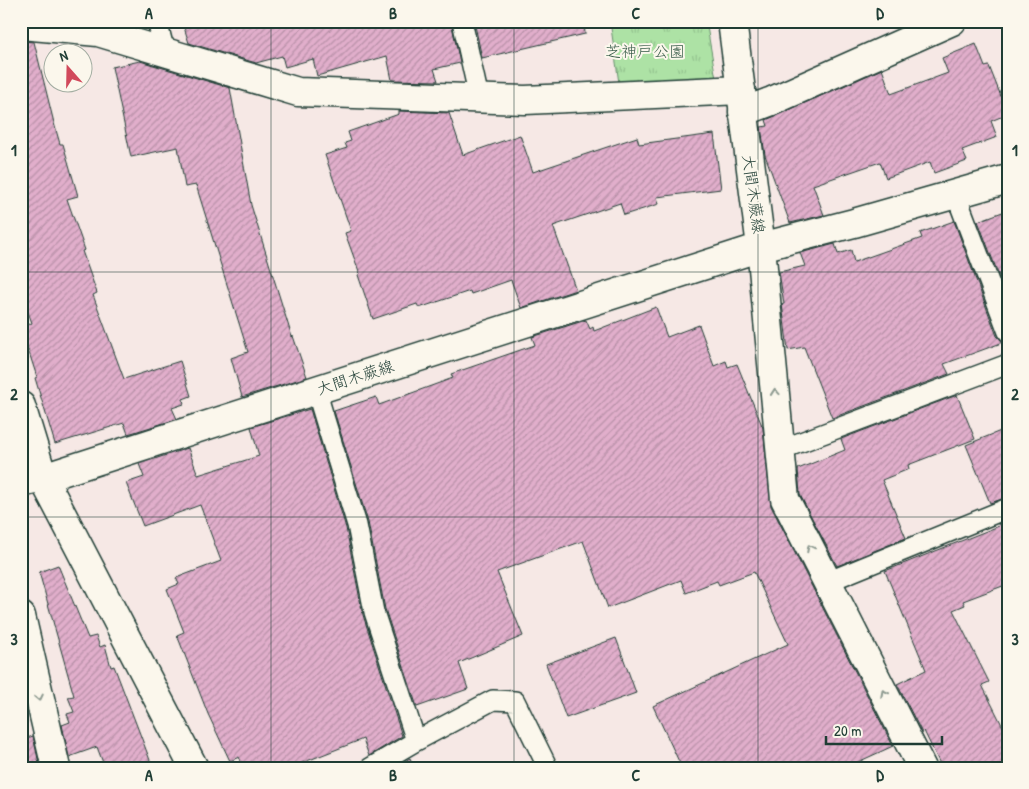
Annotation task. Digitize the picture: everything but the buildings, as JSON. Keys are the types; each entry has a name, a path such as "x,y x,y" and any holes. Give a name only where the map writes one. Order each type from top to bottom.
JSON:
{"street":[{"name":"大間木蕨線","path":"32,480 761,247 732,21"},
{"path":"24,24 98,32 298,92 525,100 742,101 952,21"},
{"path":"922,768 785,498 761,247 956,195 1008,179"},
{"path":"21,406 32,480 194,768"},
{"path":"21,616 56,768"}],"lane":[{"path":"157,21 165,52"},
{"path":"462,21 479,98"},
{"path":"956,195 1008,332"},
{"path":"780,450 1008,364"},
{"path":"316,390 357,525 374,612 416,741"},
{"path":"827,582 1008,508"},
{"path":"370,768 493,700 515,701 548,768"}],"green space":[{"name":"芝神戸公園","path":"610,21 706,21 716,79 619,83"}]}
